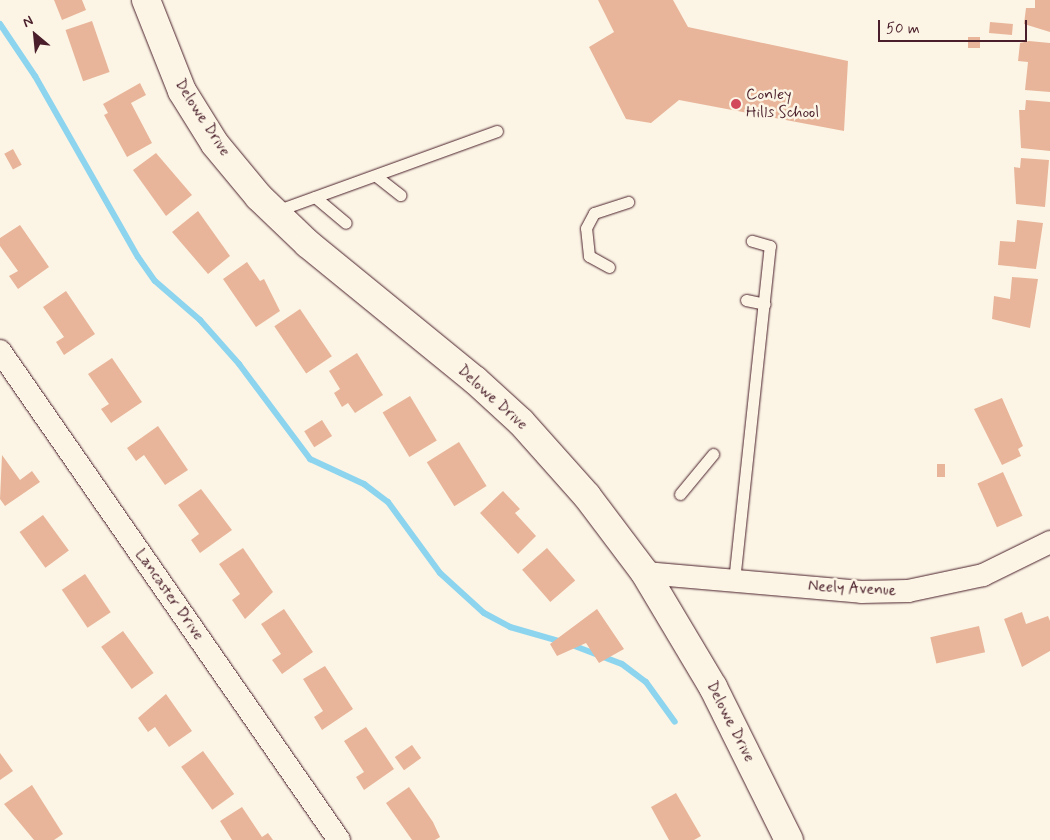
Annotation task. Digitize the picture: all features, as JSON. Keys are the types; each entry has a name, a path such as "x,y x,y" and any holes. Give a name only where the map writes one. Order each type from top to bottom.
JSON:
{"street":[{"name":"Delowe Drive","path":"146,0 182,91 215,144 274,212 521,422 587,496 645,573 713,688 789,840"},
{"name":"Lancaster Drive","path":"0,351 339,840"},
{"name":"Neely Avenue","path":"645,573 734,581 908,591 983,574 1050,542"}],"lane":[{"path":"274,212 497,131"},
{"path":"376,176 400,195"},
{"path":"315,196 346,223"},
{"path":"609,267 589,256 586,228 594,213 610,204 628,202"},
{"path":"734,581 770,246 752,241"},
{"path":"746,300 765,304"},
{"path":"680,494 713,454"}],"building":[{"path":"54,0 82,0 86,10 62,20"},
{"path":"598,0 673,0 688,27 848,61 844,131 679,100 651,123 626,119 589,47 614,32"},
{"path":"1035,0 1050,0 1050,32 1024,24 1026,8 1035,8"},
{"path":"92,21 110,72 83,81 66,30"},
{"path":"990,22 1013,24 1012,35 989,33"},
{"path":"968,37 980,37 980,48 968,48"},
{"path":"1029,41 1050,43 1050,92 1025,90 1028,62 1018,61 1020,43"},
{"path":"140,83 146,95 131,103 152,143 127,157 104,115 108,113 103,104"},
{"path":"1026,100 1050,102 1050,151 1021,148 1019,110 1025,110"},
{"path":"13,149 22,165 13,170 4,154"},
{"path":"156,153 192,195 166,216 133,170"},
{"path":"1021,158 1049,160 1045,207 1016,204 1014,167 1020,168"},
{"path":"198,211 230,256 208,274 172,232"},
{"path":"1017,220 1043,223 1036,269 998,265 1000,241 1015,242"},
{"path":"20,225 49,267 18,289 9,276 18,271 0,246 0,238"},
{"path":"247,262 260,281 264,279 280,311 256,327 223,279"},
{"path":"1012,277 1038,279 1030,328 992,319 994,296 1010,299"},
{"path":"66,291 95,334 64,355 56,342 64,337 43,307"},
{"path":"300,309 332,356 306,374 274,326"},
{"path":"357,353 383,395 355,413 348,403 342,407 334,393 340,389 329,371"},
{"path":"112,358 142,402 111,423 101,409 109,404 88,374"},
{"path":"410,396 437,441 409,457 383,412"},
{"path":"1002,398 1023,446 1018,449 1021,456 1002,465 974,409"},
{"path":"322,420 332,436 314,447 304,431"},
{"path":"158,426 188,470 165,485 144,455 136,461 127,448"},
{"path":"459,442 487,486 454,506 427,462"},
{"path":"2,455 20,480 32,471 40,482 5,506 0,499"},
{"path":"937,464 945,464 945,477 937,477"},
{"path":"1003,472 1023,516 997,527 977,483"},
{"path":"201,489 232,530 200,553 191,540 199,534 178,505"},
{"path":"503,491 520,509 515,513 536,536 518,554 480,513"},
{"path":"43,515 69,551 45,568 20,532"},
{"path":"243,548 273,592 245,619 232,600 240,594 219,564"},
{"path":"547,548 575,580 550,602 522,570"},
{"path":"85,574 111,612 88,628 62,590"},
{"path":"284,609 313,652 282,674 272,660 281,654 261,624"},
{"path":"597,609 624,649 599,663 586,643 557,656 550,644"},
{"path":"1022,612 1026,624 1048,616 1050,621 1050,651 1022,667 1004,619"},
{"path":"979,626 985,652 936,664 930,637"},
{"path":"123,631 154,673 132,689 101,647"},
{"path":"325,666 353,709 322,730 314,717 323,711 303,679"},
{"path":"166,694 192,731 169,747 155,727 148,732 138,718"},
{"path":"366,727 394,769 364,790 356,777 364,772 344,741"},
{"path":"412,745 421,758 404,770 395,757"},
{"path":"203,751 234,794 212,810 181,767"},
{"path":"0,753 13,771 0,780"},
{"path":"32,785 63,834 54,840 34,840 4,804"},
{"path":"409,787 433,822 440,837 435,840 412,840 386,803"},
{"path":"676,793 701,836 694,840 669,840 651,807"},
{"path":"242,807 262,837 268,833 273,840 232,840 220,821"}],"waterway":[{"path":"0,24 35,76 138,257 155,281 200,320 239,364 310,459 364,484 388,502 440,573 484,613 510,627 562,642"},
{"path":"572,645 622,664 646,682 675,722"}],"place":[{"name":"Conley Hills School","path":"736,104"}]}
